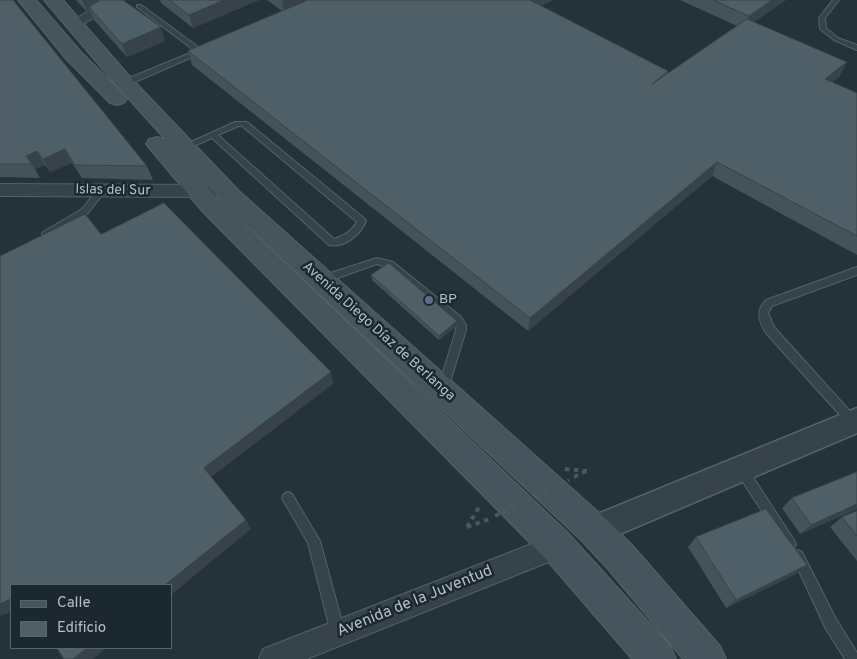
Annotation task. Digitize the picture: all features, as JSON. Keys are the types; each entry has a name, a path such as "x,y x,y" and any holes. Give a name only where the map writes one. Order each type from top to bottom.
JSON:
{"main road":[{"name":"Avenida Diego Díaz de Berlanga","path":"39,4 75,23 125,83 184,147 212,191 320,280 443,390 594,530 707,659"},
{"name":"Avenida Diego Díaz de Berlanga","path":"39,4 74,56 212,191 556,546 658,659"},
{"path":"74,56 84,61 111,83 118,85 125,83"}],"street":[{"path":"75,23 118,0"},
{"name":"Islas del Sur","path":"0,190 212,191"},
{"path":"594,530 855,421"},
{"name":"Avenida de la Juventud","path":"273,659 556,546"}],"lane":[{"path":"836,0 822,18 821,24 823,29 836,39 857,48"},
{"path":"139,6 200,52"},
{"path":"125,83 208,48"},
{"path":"184,147 238,124 244,124 362,221 358,230 345,240 332,242 213,135"},
{"path":"34,241 85,212 101,191"},
{"path":"320,280 377,262 390,264 458,320 461,330 443,390"},
{"path":"855,421 770,330 764,320 763,313 764,307 769,303 857,271"},
{"path":"741,468 786,537 805,570 831,624 852,659"},
{"path":"288,498 314,541 338,633"}],"path":[{"path":"467,527 495,516 587,471"}],"building":[{"path":"0,0 13,0 147,166 75,165 65,149 43,159 37,151 26,156 32,164 0,164"},
{"path":"101,0 123,0 161,27 122,44 89,7"},
{"path":"170,0 224,0 189,15"},
{"path":"308,0 530,0 668,71 652,84 747,19 847,62 825,79 857,93 857,236 717,162 530,318 188,51"},
{"path":"714,0 772,0 749,16"},
{"path":"164,203 331,372 204,468 246,520 166,584 10,584 10,599 0,604 0,256 85,214 101,234"},
{"path":"389,263 457,321 439,336 371,275"},
{"path":"857,472 857,504 811,525 792,498"},
{"path":"766,509 807,565 736,600 696,537"},
{"path":"857,511 857,536 842,517"},
{"path":"58,649 86,649 73,659 64,659"}],"place":[{"name":"BP","path":"429,300"}]}
